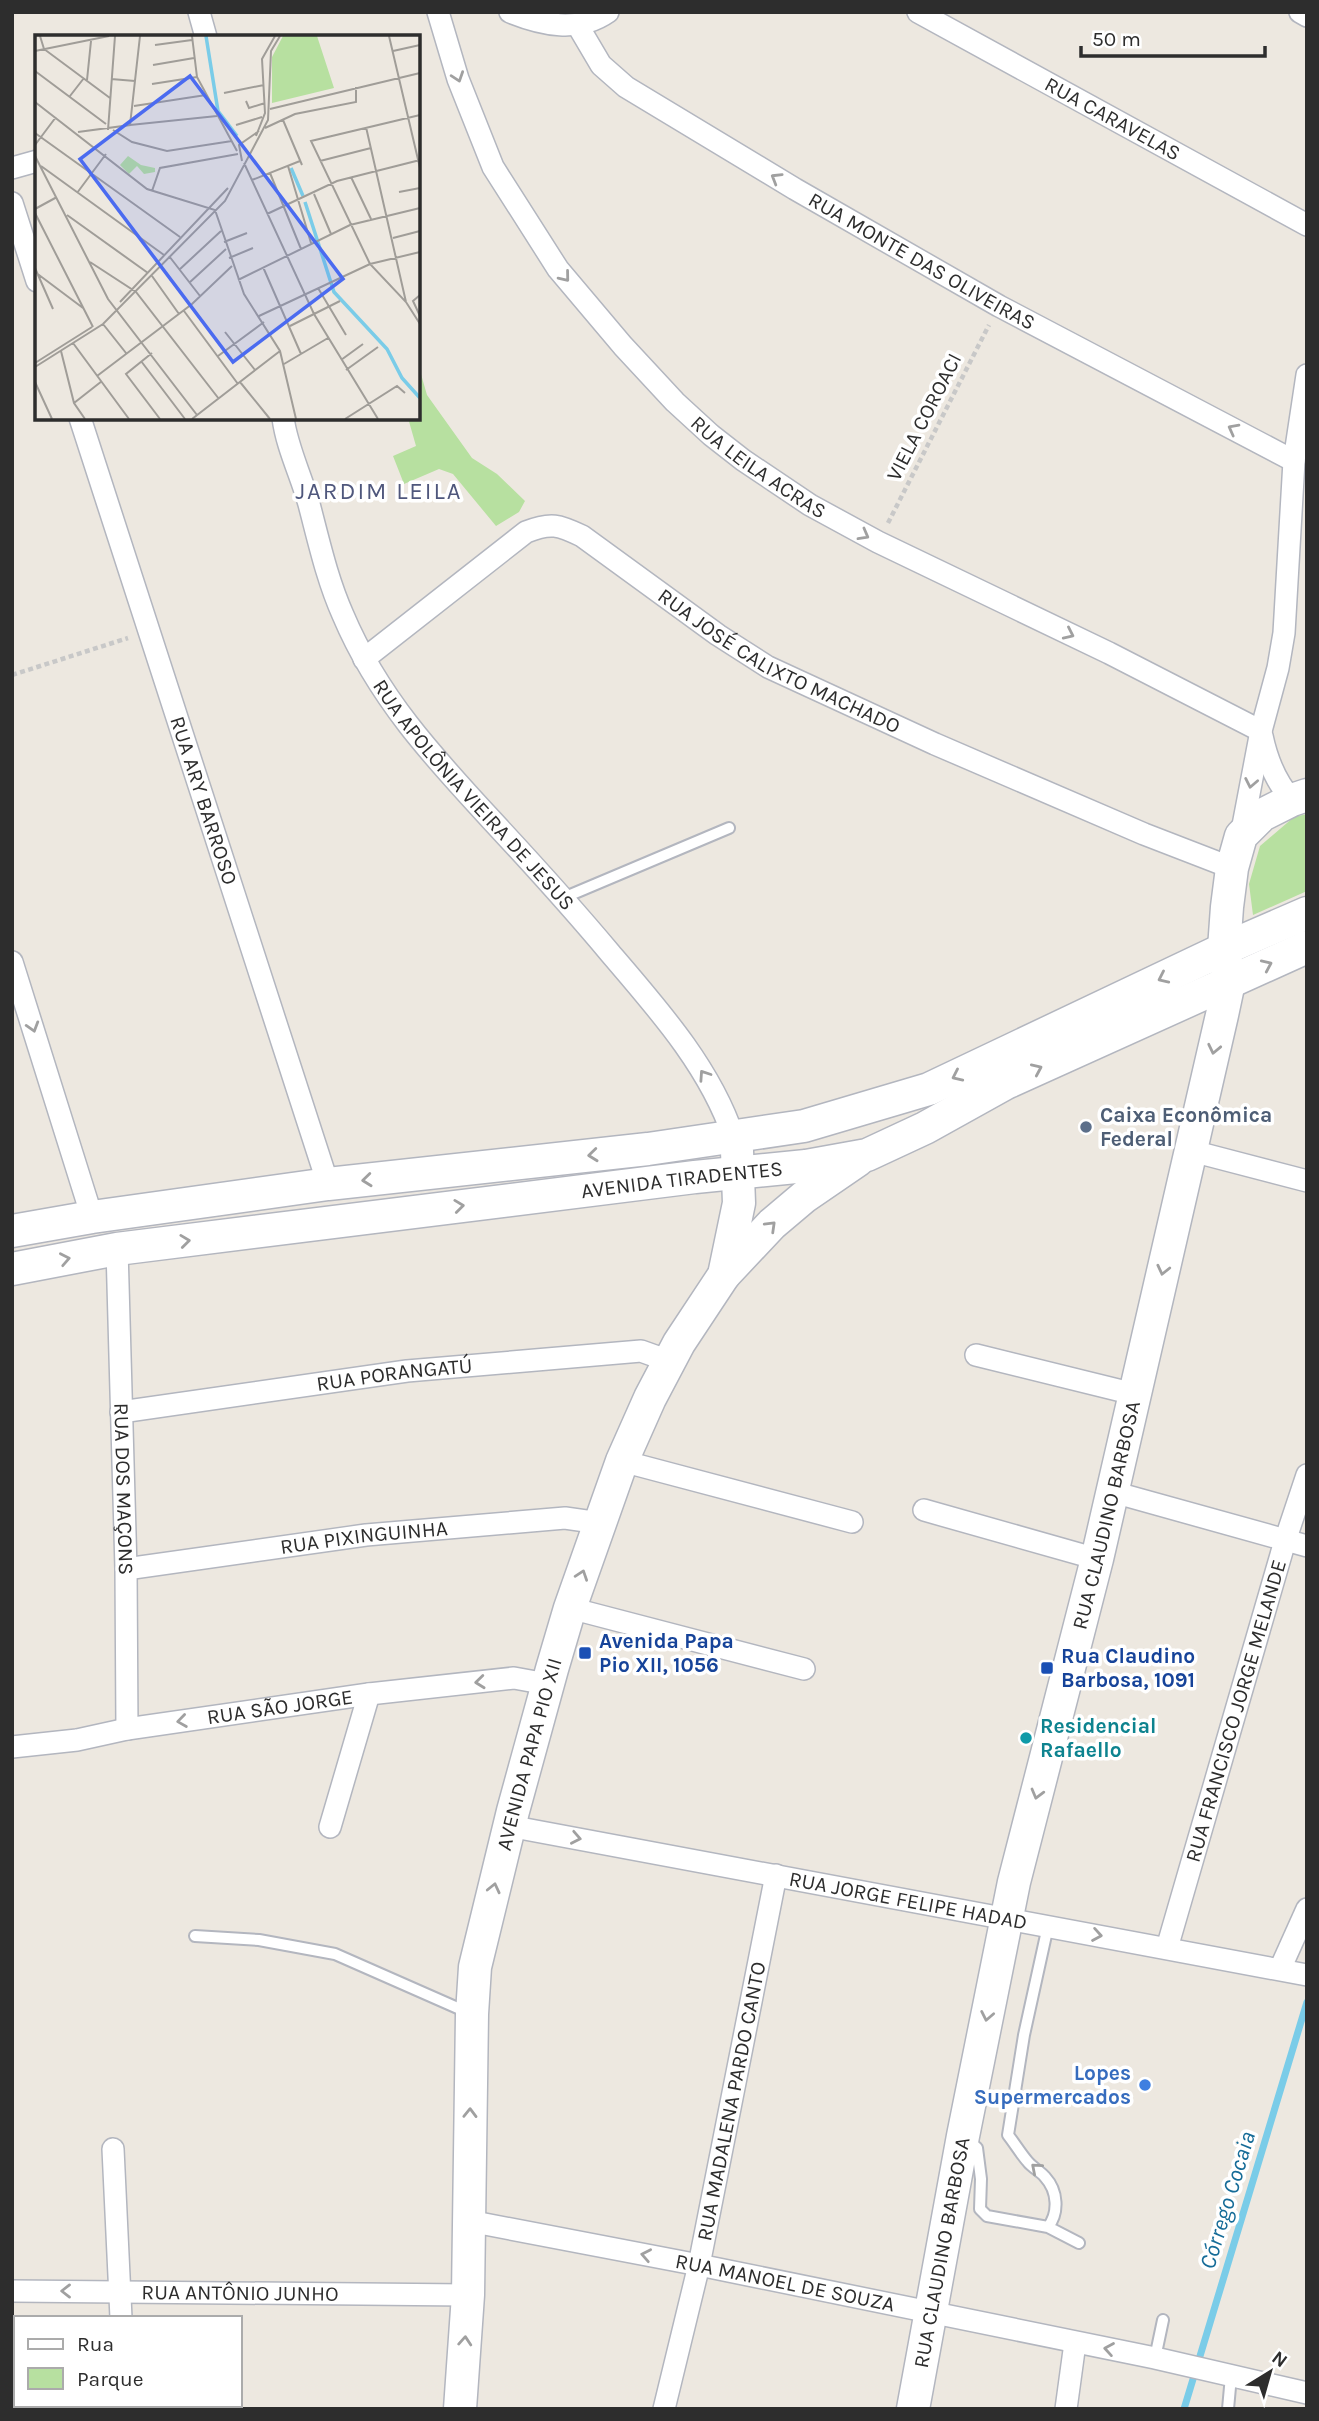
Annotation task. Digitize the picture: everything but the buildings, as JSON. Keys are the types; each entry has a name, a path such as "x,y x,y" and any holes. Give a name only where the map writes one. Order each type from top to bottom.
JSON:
{"main road":[{"path":"1241,836 1262,815 1299,797"},
{"name":"RUA CLAUDINO BARBOSA","path":"913,2409 1006,1918 1113,1492 1228,982 1224,949 1233,868 1241,836"},
{"name":"AVENIDA TIRADENTES","path":"12,1231 328,1184 648,1149 804,1126 929,1089 1224,949 1307,913"},
{"name":"AVENIDA TIRADENTES","path":"12,1269 117,1249 695,1177 806,1166 867,1154 925,1128 1006,1083 1307,947"},
{"name":"AVENIDA PAPA PIO XII","path":"460,2409 468,2295 475,1966 547,1684 570,1608 622,1461 669,1361 724,1275 739,1203 739,1172 733,1136"},
{"path":"648,1149 695,1177 720,1197 736,1216"},
{"path":"724,1275 772,1224 804,1197 867,1154"}],"street":[{"path":"199,12 205,35"},
{"name":"RUA LEILA ACRAS","path":"438,12 458,79 493,167 558,269 623,346 675,402 711,435 810,505 878,542 1109,653 1261,730"},
{"path":"510,12 545,23 578,26 608,12"},
{"name":"RUA CARAVELAS","path":"918,12 1307,225"},
{"path":"1300,12 1307,16"},
{"name":"RUA MONTE DAS OLIVEIRAS","path":"578,26 601,65 626,87 795,189 999,306 1293,461"},
{"path":"12,168 35,162"},
{"path":"12,203 35,275"},
{"path":"1241,836 1261,730 1278,668 1283,633 1293,461 1307,375"},
{"name":"RUA ARY BARROSO","path":"81,420 328,1184"},
{"name":"RUA APOLÔNIA VIEIRA DE JESUS","path":"284,420 323,564 343,617 364,659 393,706 424,748 563,898 675,1032 711,1086 733,1136"},
{"name":"RUA JOSÉ CALIXTO MACHADO","path":"364,659 526,532 543,525 562,526 582,536 718,635 768,667 935,744 1144,834 1233,868"},
{"path":"1261,730 1265,753 1279,786 1299,797"},
{"path":"12,962 92,1217"},
{"path":"1192,1151 1307,1181"},
{"name":"RUA DOS MAÇONS","path":"117,1249 127,1569 127,1729"},
{"name":"RUA PORANGATÚ","path":"121,1412 407,1371 640,1350 669,1361"},
{"path":"976,1355 1134,1394"},
{"path":"622,1461 852,1522"},
{"name":"RUA FRANCISCO JORGE MELANDE","path":"1167,1948 1285,1541 1307,1475"},
{"path":"1113,1492 1307,1546"},
{"path":"924,1510 1097,1559"},
{"name":"RUA PIXINGUINHA","path":"127,1569 366,1535 565,1518 600,1523"},
{"path":"570,1608 804,1670"},
{"name":"RUA SÃO JORGE","path":"12,1747 77,1740 127,1729 369,1694 514,1678 547,1684"},
{"path":"330,1827 369,1694"},
{"name":"RUA JORGE FELIPE HADAD","path":"509,1826 1292,1972"},
{"name":"RUA MADALENA PARDO CANTO","path":"664,2409 699,2265 776,1875"},
{"path":"1292,1972 1307,1909"},
{"path":"113,2150 121,2316"},
{"name":"RUA MANOEL DE SOUZA","path":"469,2221 1165,2360 1307,2393"},
{"name":"RUA ANTÔNIO JUNHO","path":"12,2291 468,2295"},
{"path":"1066,2409 1075,2343"}],"lane":[{"path":"563,898 729,828"},
{"path":"1048,1926 1024,2035 1008,2135 1029,2164 1045,2176 1052,2188 1056,2203 1054,2219 1048,2227"},
{"path":"195,1936 259,1940 335,1954 472,2014"},
{"path":"963,2136 977,2148 981,2179 980,2209 987,2216 1048,2227 1079,2243"},
{"path":"1163,2320 1165,2360"},
{"path":"1227,2376 1228,2409"}],"path":[{"name":"VIELA COROACI","path":"878,542 999,306"},
{"path":"12,675 147,631"}],"green space":[{"path":"420,371 427,395 472,458 497,474 525,501 519,512 496,526 453,474 439,469 404,484 393,456 416,446 409,420 420,420"},
{"path":"1307,814 1307,891 1253,915 1249,884 1260,846 1294,817"}],"waterway":[{"name":"Córrego Cocaia","path":"1184,2409 1307,2002"}],"place":[{"name":"Caixa Econômica Federal","path":"1086,1127"},
{"name":"Avenida Papa Pio XII, 1056","path":"585,1653"},
{"name":"Rua Claudino Barbosa, 1091","path":"1047,1668"},
{"name":"Residencial Rafaello","path":"1026,1738"},
{"name":"Lopes Supermercados","path":"1145,2085"}],"district":[{"name":"JARDIM LEILA","path":"379,491"}]}
